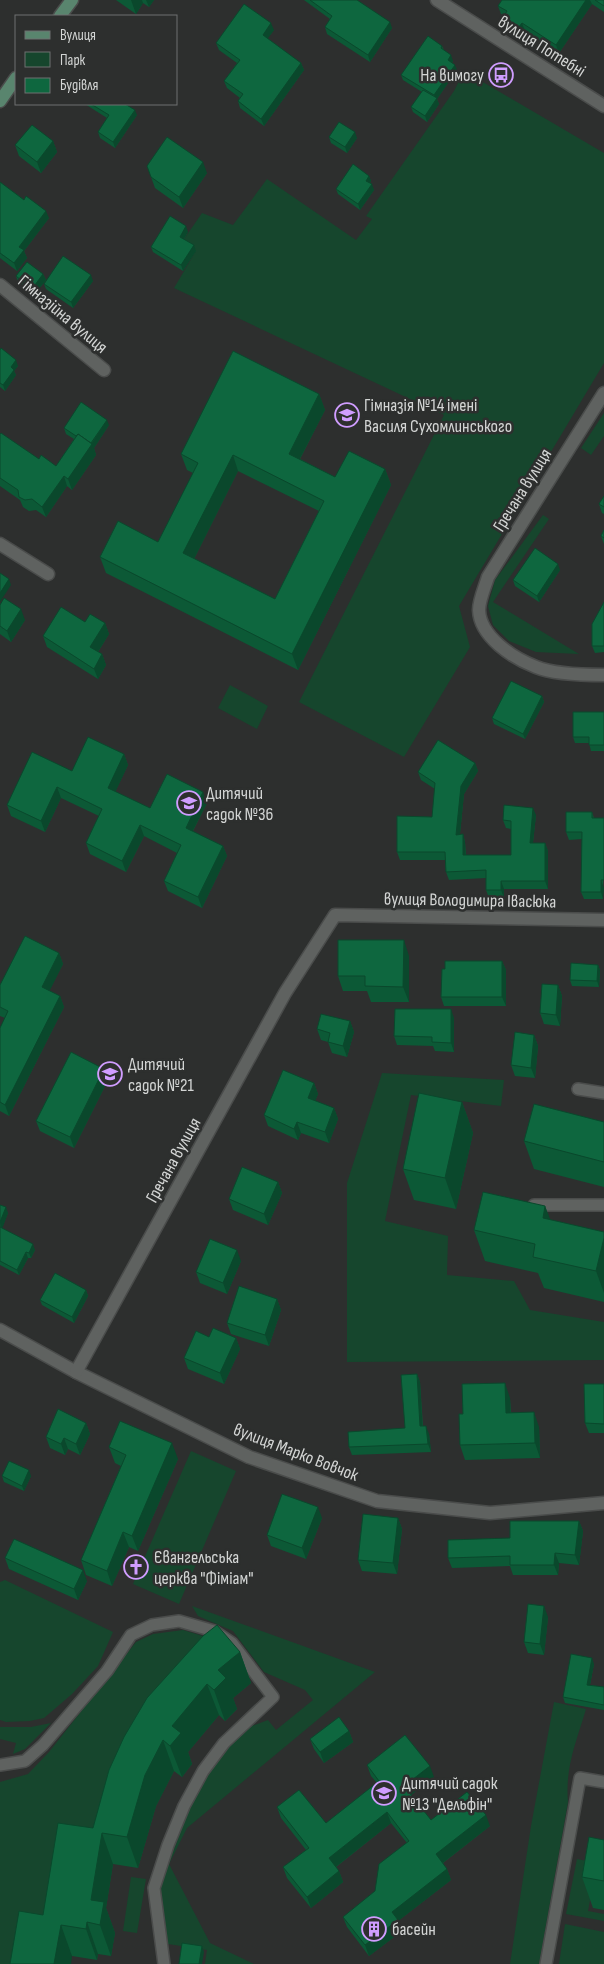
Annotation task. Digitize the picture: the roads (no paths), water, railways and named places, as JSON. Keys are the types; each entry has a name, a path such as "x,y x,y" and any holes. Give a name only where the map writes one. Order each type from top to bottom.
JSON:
{"main road":[{"path":"61,15 72,0"},
{"path":"0,101 15,79"}],"street":[{"name":"вулиця Потебні","path":"437,0 604,106"},
{"name":"Гімназійна вулиця","path":"0,285 104,370"},
{"name":"Гречана вулиця","path":"604,393 488,577 479,610 486,632 503,650 537,667 582,675 604,675"},
{"path":"0,544 48,574"},
{"name":"Гречана вулиця","path":"76,1372 285,993 335,915"},
{"name":"вулиця Володимира Івасюка","path":"335,915 604,920"},
{"name":"вулиця Марко Вовчок","path":"0,1330 76,1372 249,1457 377,1501 490,1513 604,1503"}],"lane":[{"path":"578,1089 604,1093"},
{"path":"534,1205 604,1205"},
{"path":"0,1765 25,1761 43,1745 107,1671 131,1635 152,1625 180,1622 214,1631 232,1643 273,1697 224,1743 203,1771 184,1806 168,1845 154,1888 164,1964"},
{"path":"546,1964 580,1778 604,1782"}],"place":[{"name":"На вимогу","path":"501,75"},
{"name":"Гімназія №14 імені Василя Сухомлинського","path":"347,415"},
{"name":"Дитячий садок №36","path":"189,803"},
{"name":"Дитячий садок №21","path":"110,1074"},
{"name":"Євангельська церква \"Фіміам\"","path":"136,1567"},
{"name":"Дитячий садок №13 \"Дельфін\"","path":"384,1793"},
{"name":"басейн","path":"374,1929"}]}
